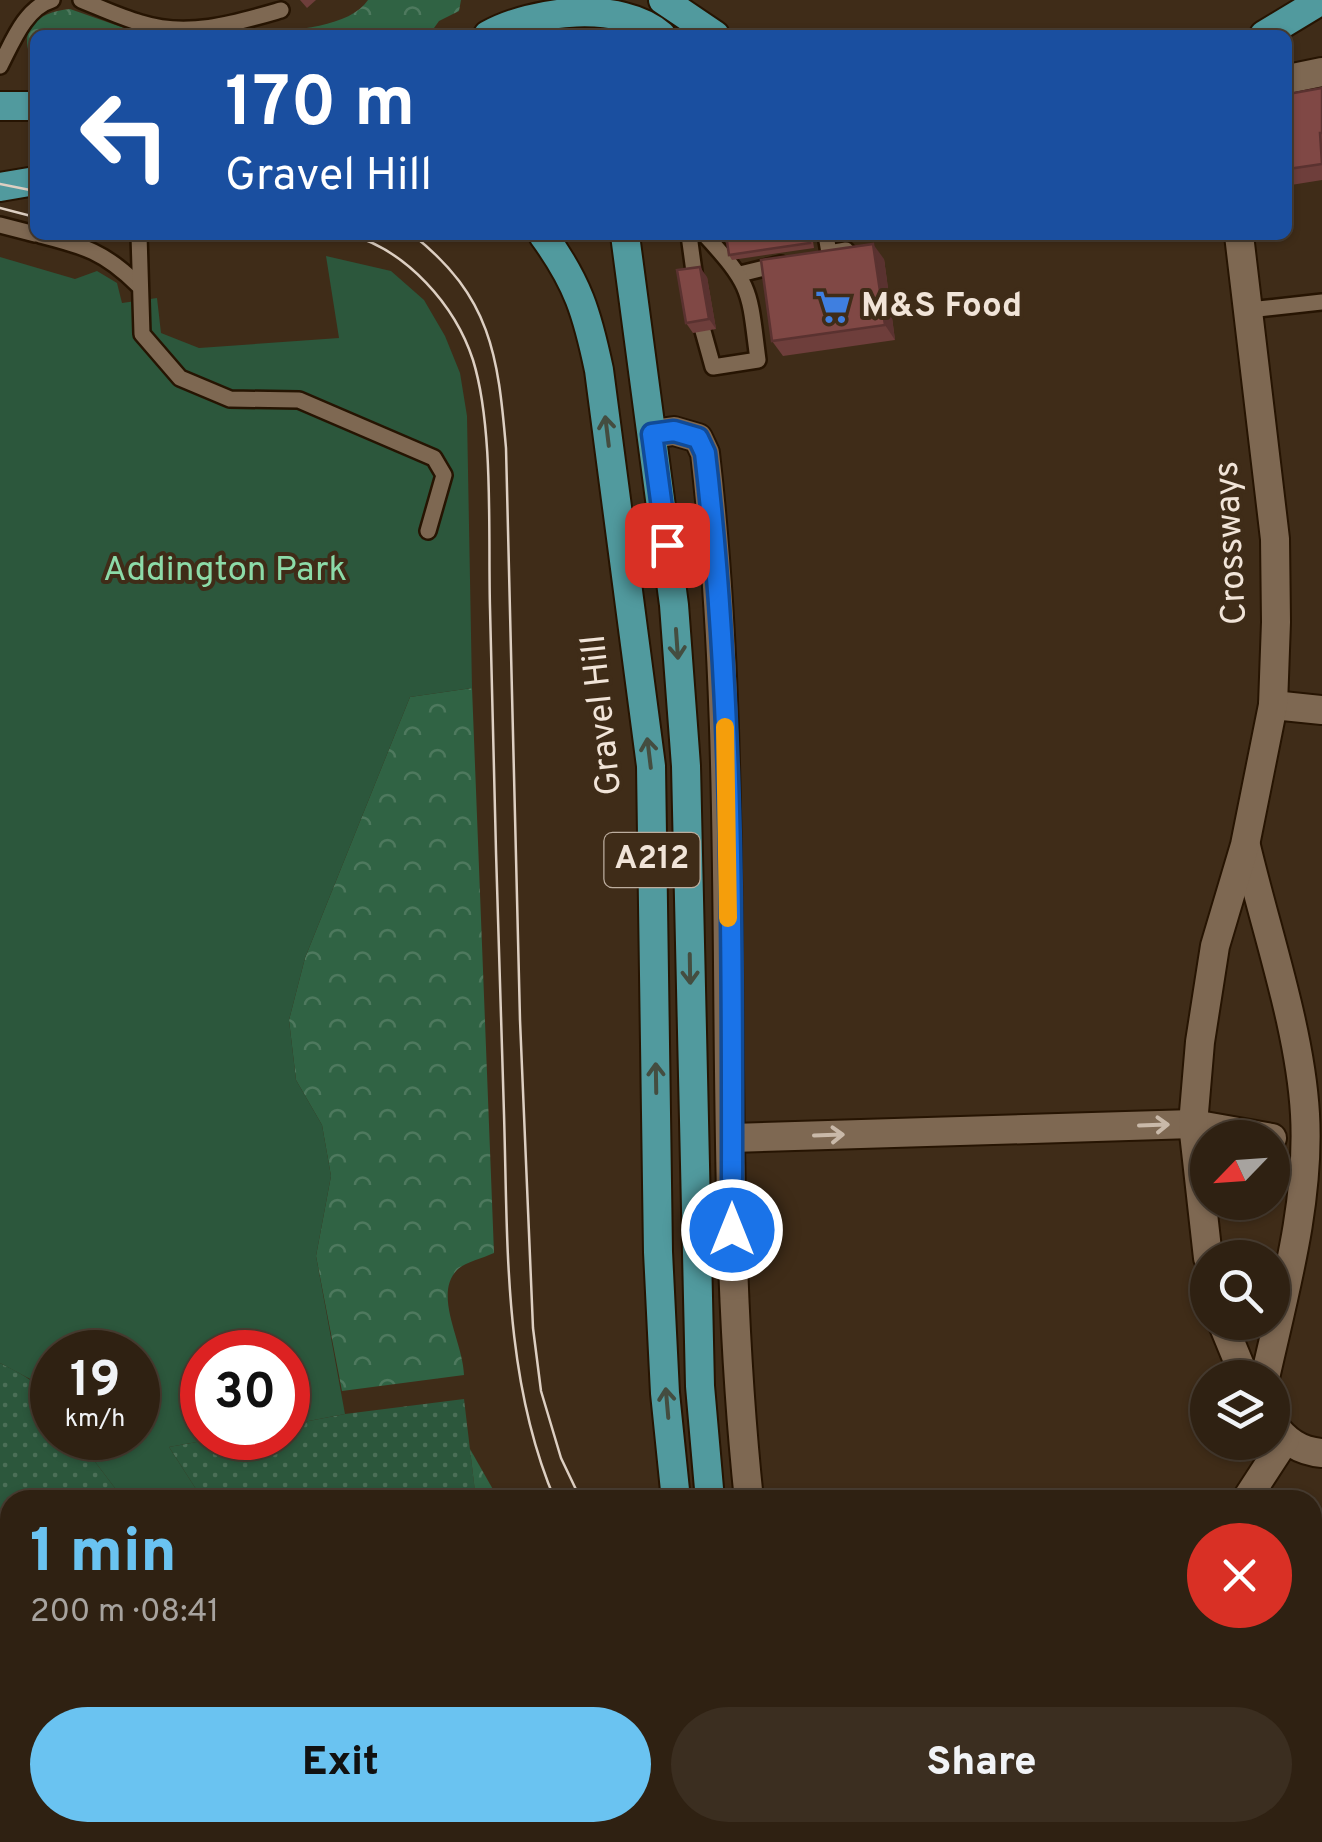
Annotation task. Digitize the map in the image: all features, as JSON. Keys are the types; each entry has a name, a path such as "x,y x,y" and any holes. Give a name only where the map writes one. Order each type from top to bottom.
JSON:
{"main road":[{"path":"498,30 527,16 604,0"},
{"path":"664,0 708,30"},
{"path":"1272,30 1322,0"},
{"path":"575,8 631,16 652,30"},
{"path":"1292,31 1322,24"},
{"path":"0,106 30,106"},
{"path":"0,186 30,182"},
{"name":"Gravel Hill","path":"547,240 563,262 587,312 600,370 650,766 658,1252 675,1490"},
{"name":"A212","path":"625,240 663,432 686,766 700,1386 709,1490"}],"street":[{"path":"1292,78 1322,72"},
{"name":"Crossways","path":"1193,1120 1200,1042 1216,946 1245,845 1273,705 1275,539 1241,240"},
{"path":"663,432 698,438 705,453 717,556 726,746 732,1260 737,1371 749,1490"},
{"path":"1273,705 1322,710"},
{"name":"Crossways","path":"1245,845 1286,1004 1305,1110 1295,1234 1268,1360"},
{"path":"732,1138 1190,1124"},
{"path":"1290,1141 1305,1143"},
{"path":"1290,1439 1308,1452 1322,1453"},
{"path":"1251,1490 1265,1460"}],"lane":[{"path":"0,66 25,21 34,10 52,0"},
{"path":"81,0 143,24 185,30 230,24 282,10"},
{"path":"0,226 30,232"},
{"path":"62,240 113,260 138,285"},
{"path":"139,240 142,334 180,378 230,399 299,400 434,458 444,475 428,531"},
{"path":"689,240 695,279"},
{"path":"704,331 713,368 758,360 750,292 740,274 710,240"},
{"path":"827,240 829,253"},
{"path":"811,257 866,246"},
{"path":"740,274 794,262"},
{"path":"1249,310 1322,302"}],"green space":[{"path":"368,0 461,0 459,11 439,21 433,30 291,30 324,25 357,11"},
{"path":"70,9 130,30 30,30 38,19"},
{"name":"Addington Park","path":"326,256 391,271 424,300 460,373 467,416 472,688 410,697 305,958 289,1020 296,1080 322,1125 331,1176 316,1256 345,1414 310,1421 310,1330 180,1330 180,1445 169,1447 197,1490 116,1490 94,1460 160,1460 160,1330 30,1330 30,1379 0,1363 0,257 75,279 97,271 117,283 122,303 157,298 161,333 199,348 339,338"},
{"path":"472,688 494,1253 458,1269 448,1291 464,1375 342,1391 316,1256 331,1176 322,1125 296,1080 289,1020 305,958 410,697"},
{"path":"0,1363 30,1380 30,1460 94,1460 116,1490 0,1490"},
{"path":"464,1399 475,1490 197,1490 169,1447 180,1445 180,1460 310,1460 310,1421"},
{"path":"470,1449 493,1490 475,1490"}],"building":[{"path":"1322,88 1322,164 1292,168 1292,93"},
{"path":"727,240 810,240 810,243 729,255"},
{"name":"M&S Food","path":"873,244 885,325 772,341 761,260"},
{"path":"700,267 709,319 686,323 677,270"}],"tram line":[{"path":"0,184 30,190"},
{"path":"0,208 30,216"},
{"path":"364,240 409,267 441,300 465,339 480,387 489,482 511,1310 526,1406 551,1490"},
{"path":"419,240 459,281 475,305 494,356 499,384 506,448 520,1020 533,1328 541,1391 561,1458 576,1490"}],"slow traffic":[{"path":"725,727 728,918"}],"place":[{"name":"M&S Food","path":"833,307"}],"route":[{"path":"667,545 652,434 674,431 698,438 705,453 717,556 726,746 732,1230"}]}
